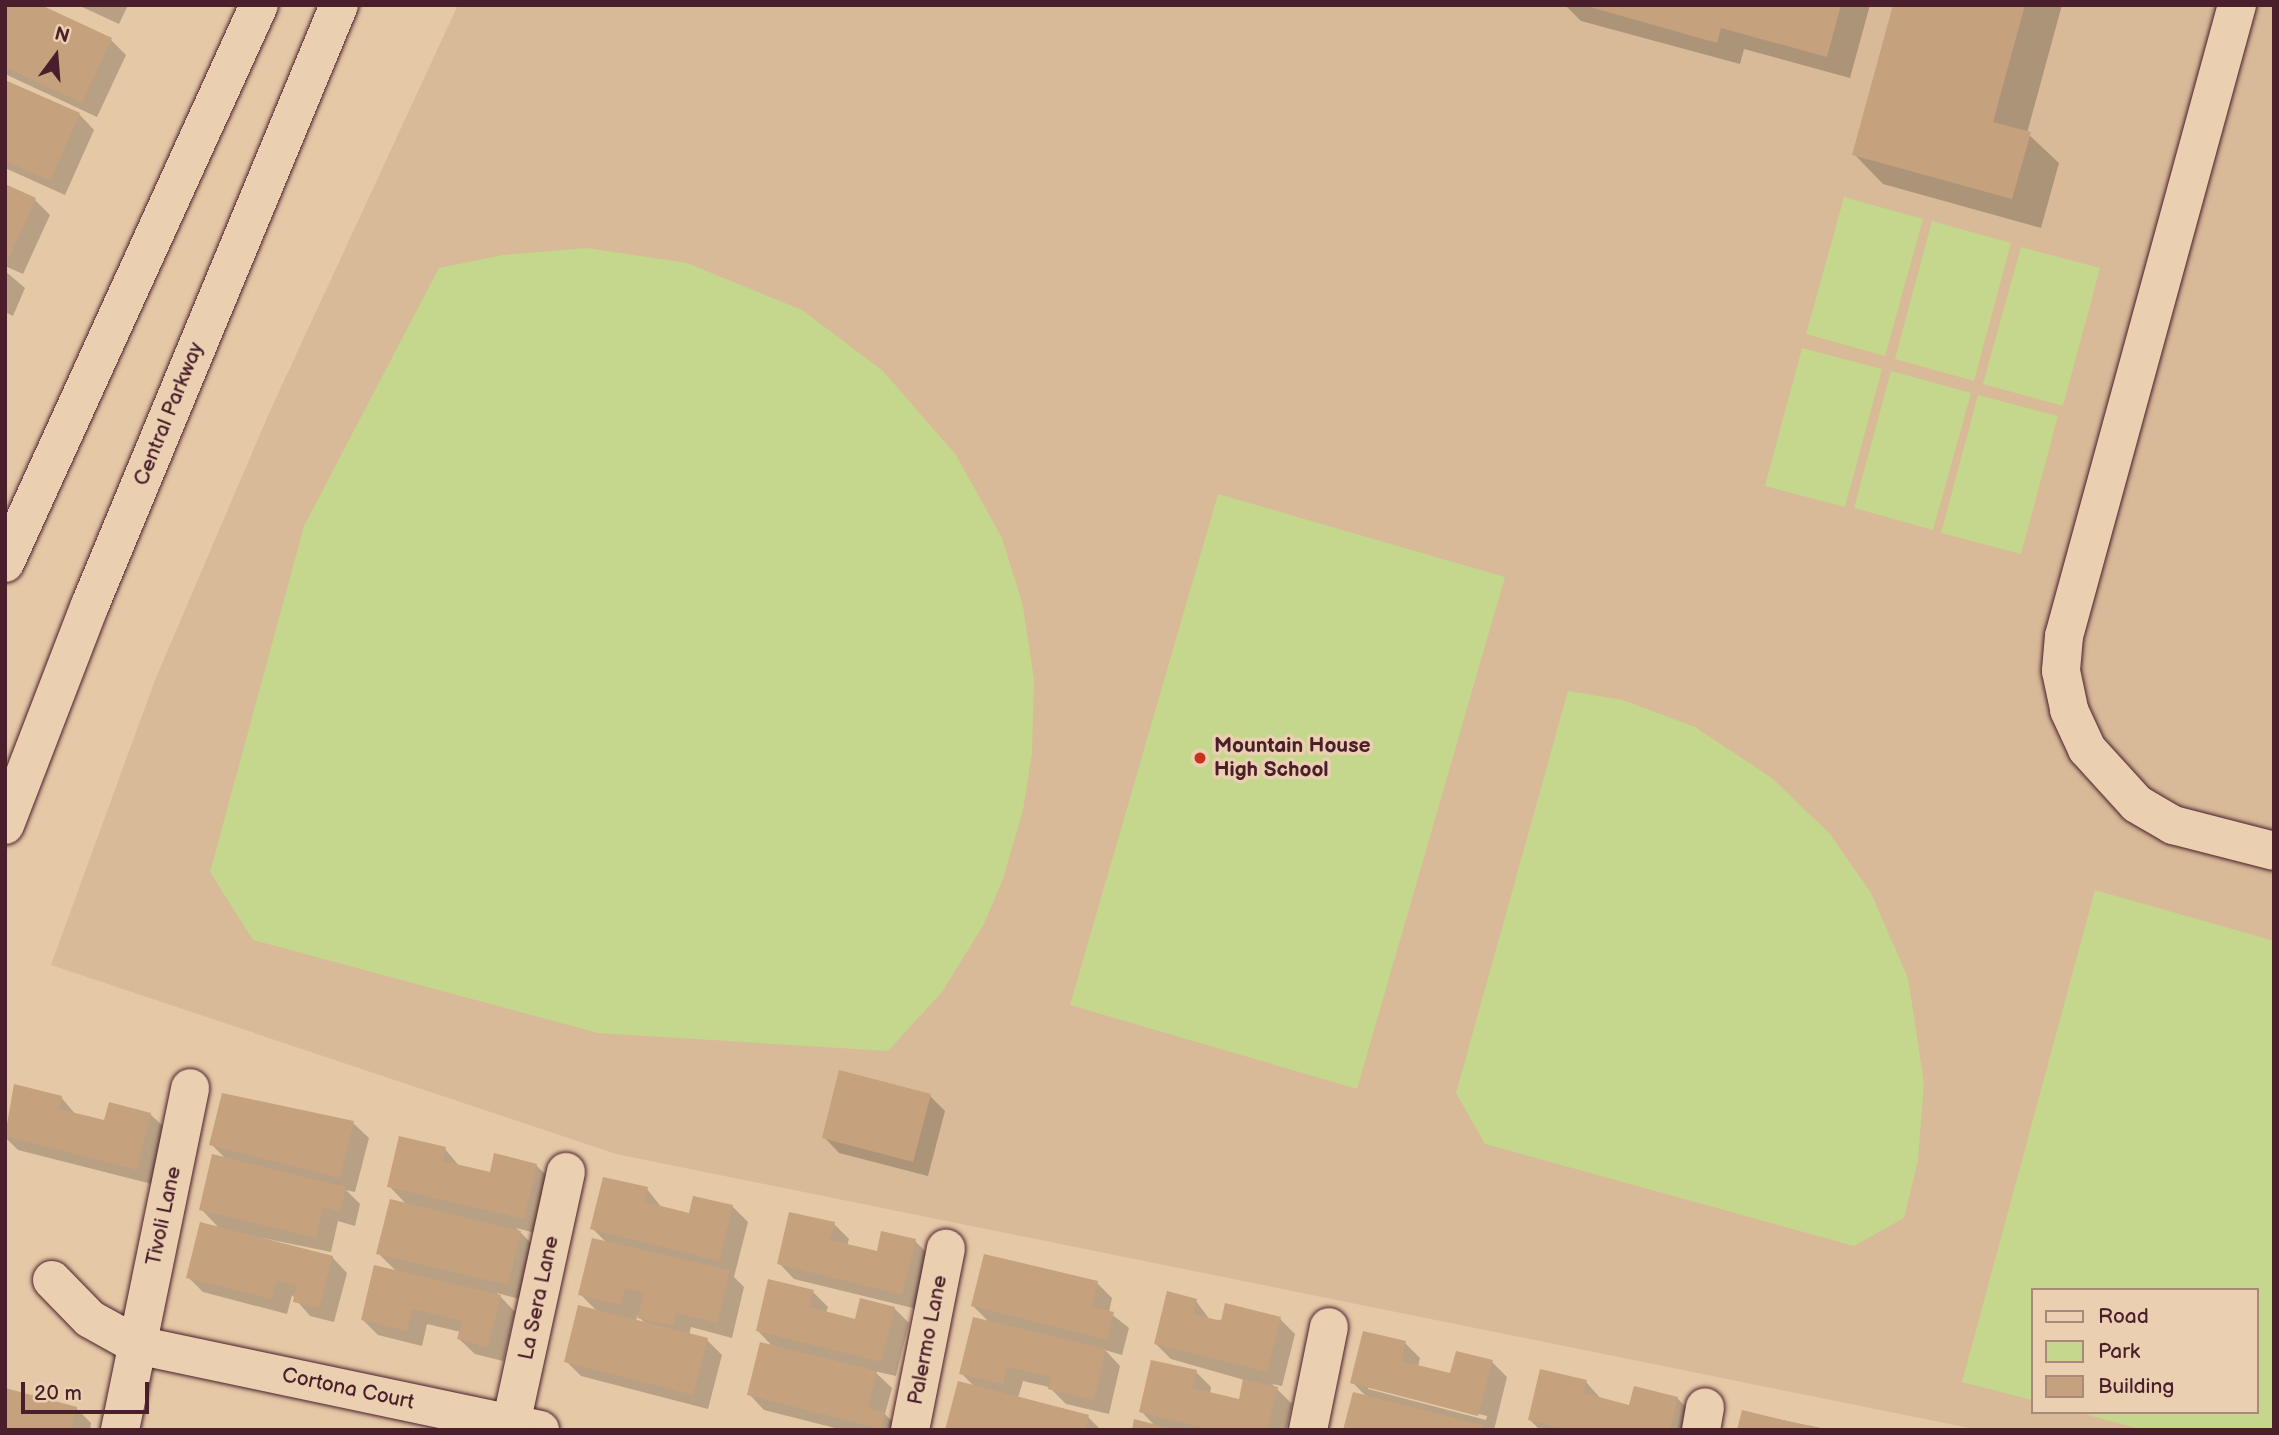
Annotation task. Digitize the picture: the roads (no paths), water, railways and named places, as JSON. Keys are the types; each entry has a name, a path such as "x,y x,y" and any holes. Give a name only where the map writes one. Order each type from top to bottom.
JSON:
{"main road":[{"path":"5,563 259,5"},
{"name":"Central Parkway","path":"5,825 90,605 339,5"},
{"path":"2237,5 2064,636 2061,671 2069,710 2087,749 2137,804 2173,825 2274,851"},
{"name":"Tivoli Lane","path":"120,1430 190,1088"},
{"name":"La Sera Lane","path":"526,1427 566,1172"},
{"name":"Palermo Lane","path":"911,1430 946,1249"},
{"name":"Cortona Court","path":"52,1280 90,1319 137,1345 526,1427"},
{"path":"1308,1430 1329,1327"}],"place":[{"name":"Mountain House High School","path":"1200,758"}]}
